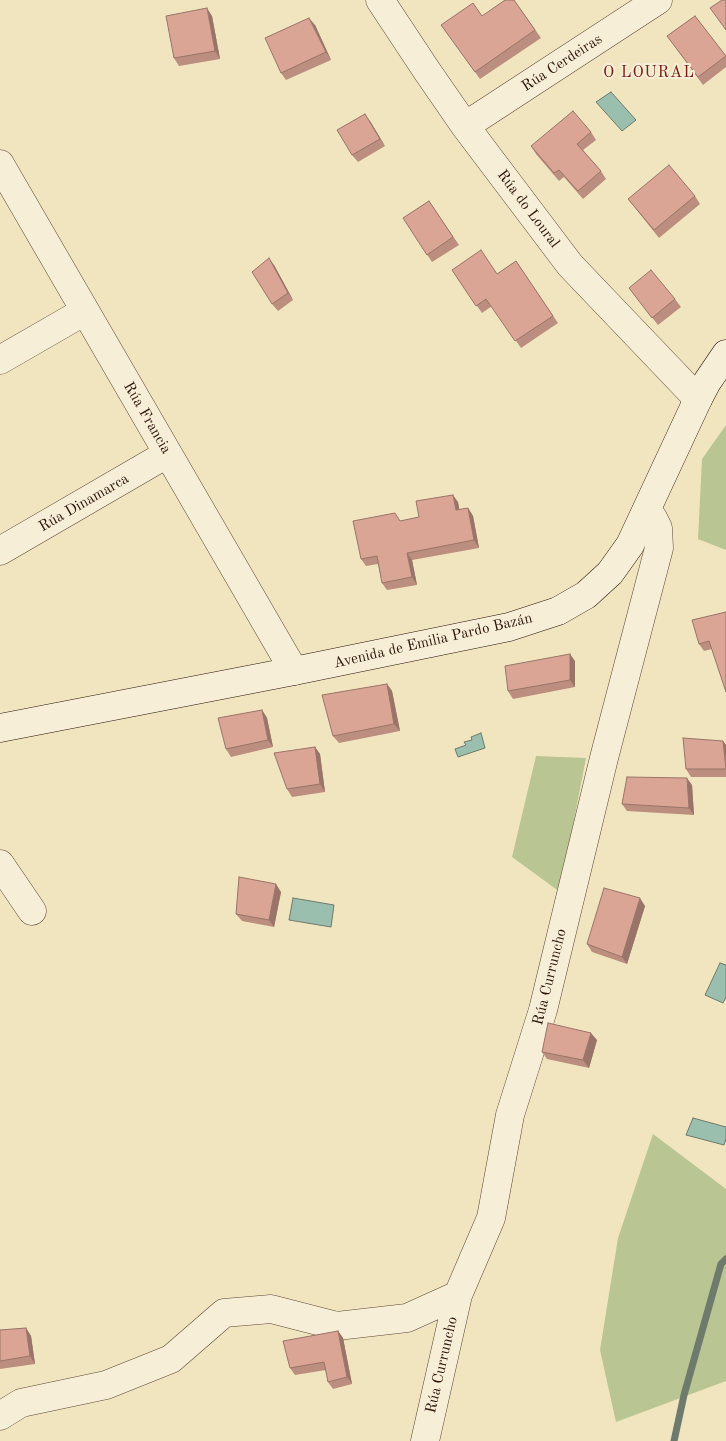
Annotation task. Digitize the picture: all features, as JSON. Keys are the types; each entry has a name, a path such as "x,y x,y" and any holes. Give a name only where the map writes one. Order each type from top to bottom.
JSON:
{"street":[{"name":"Rúa do Loural","path":"380,0 465,126 570,265 698,399"},
{"name":"Rúa Cerdeiras","path":"465,126 658,0"},
{"name":"Rúa Francia","path":"0,166 294,671"},
{"path":"0,360 85,311"},
{"name":"Avenida de Emilia Pardo Bazán","path":"0,728 509,627 558,611 586,596 610,573 630,545 698,399 726,354"},
{"name":"Rúa Dinamarca","path":"0,551 167,454"},
{"name":"Rúa Curruncho","path":"424,1441 458,1296 491,1218 510,1115 543,1010 604,758 659,548 658,528 653,518 646,512"},
{"path":"0,864 32,911"},
{"path":"0,1416 21,1402 106,1385 171,1359 224,1313 271,1309 337,1326 407,1318 458,1296"}],"green space":[{"path":"726,425 726,550 698,539 702,459"},
{"path":"536,756 586,758 560,892 512,857"},
{"path":"653,1134 726,1189 726,1381 616,1422 600,1350 618,1238"}],"shaded area":[{"path":"611,92 636,120 622,131 596,102"},
{"path":"481,733 485,748 458,757 455,749 466,745 464,742 472,740 471,737"},
{"path":"293,898 334,905 331,927 289,920"},
{"path":"720,963 726,965 726,997 723,1003 705,995"},
{"path":"693,1118 726,1127 724,1145 686,1135"}],"building":[{"path":"505,0 514,0 535,30 475,72 441,25 473,3 482,16"},
{"path":"722,0 726,0 726,30 710,8"},
{"path":"207,8 215,51 174,58 166,16"},
{"path":"695,16 726,56 698,77 667,36"},
{"path":"309,18 326,52 281,73 265,38"},
{"path":"573,111 591,132 577,144 601,171 578,191 559,170 554,173 531,146"},
{"path":"365,114 380,139 352,155 337,130"},
{"path":"669,165 695,196 654,230 628,199"},
{"path":"429,201 453,237 427,255 403,218"},
{"path":"481,250 497,274 516,261 553,316 515,341 486,299 476,306 452,270"},
{"path":"269,258 288,293 272,304 252,272"},
{"path":"651,270 675,299 652,318 629,288"},
{"path":"453,495 456,510 468,508 474,540 407,553 412,577 382,583 377,556 361,559 353,521 395,513 400,521 419,517 416,501"},
{"path":"726,612 726,692 709,641 699,644 692,620"},
{"path":"570,654 570,680 508,691 505,666"},
{"path":"387,684 394,724 333,736 322,695"},
{"path":"262,710 268,740 226,749 218,718"},
{"path":"683,738 723,741 726,769 686,769"},
{"path":"315,747 320,784 287,789 274,753"},
{"path":"627,777 687,778 689,808 622,804"},
{"path":"239,877 276,884 269,920 236,914"},
{"path":"604,888 640,898 622,957 587,944"},
{"path":"548,1023 591,1033 583,1060 542,1052"},
{"path":"26,1328 30,1356 0,1361 0,1330"},
{"path":"338,1331 347,1377 328,1382 324,1362 290,1368 283,1341"}],"waterway":[{"path":"674,1441 684,1395 721,1264 726,1259"}],"district":[{"name":"O LOURAL","path":"649,73"}]}
